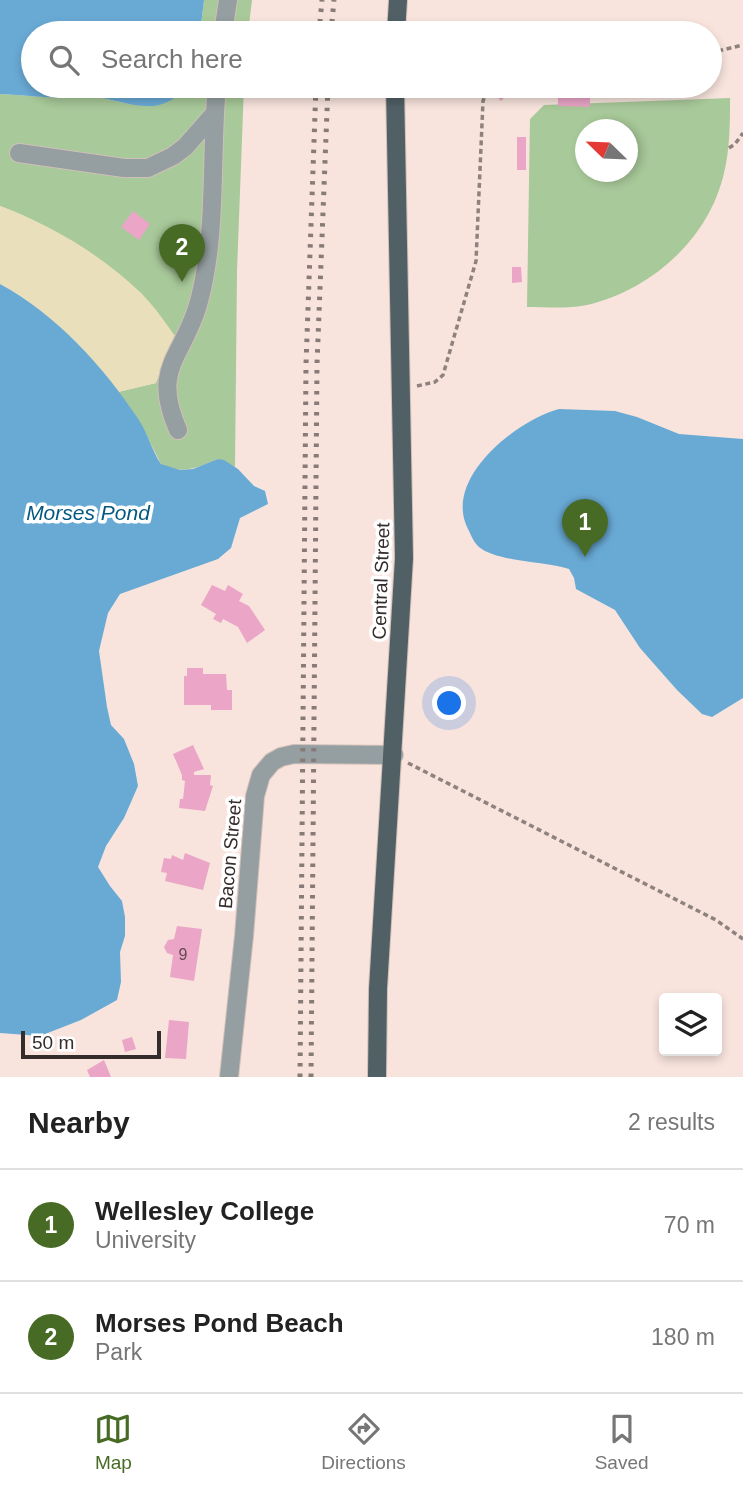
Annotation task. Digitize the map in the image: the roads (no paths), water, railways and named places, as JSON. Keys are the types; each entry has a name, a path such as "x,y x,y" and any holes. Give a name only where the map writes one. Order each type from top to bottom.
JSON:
{"main road":[{"path":"397,21 398,0"},
{"name":"Central Street","path":"377,1077 378,989 404,558 395,98"}],"street":[{"path":"225,21 228,0"},
{"path":"178,430 168,404 167,377 170,364 194,317 206,270 216,98"},
{"path":"19,153 124,168 148,168 185,147 215,113"},
{"name":"Bacon Street","path":"229,1077 244,936 252,818 261,775 281,757 294,754 394,755"}],"water":[{"path":"0,0 204,0 201,21 21,21 21,95 0,94"},
{"path":"100,98 173,98 152,106"},
{"name":"Morses Pond","path":"0,284 60,326 94,361 139,420 161,464 180,470 193,469 218,459 224,460 238,469 254,486 265,491 268,504 240,518 231,548 218,559 120,594 108,613 99,651 107,707 111,725 124,739 134,764 138,786 124,818 106,846 98,867 122,901 125,936 120,952 121,982 117,1000 81,1020 40,1036 0,1033"},
{"path":"559,409 615,411 679,434 743,439 743,698 712,717 702,714 677,690 640,648 615,610 576,589 569,569 497,556 479,547 471,536 463,510 465,491 474,472 488,454 523,425"}],"railway":[{"path":"320,21 322,0"},
{"path":"332,21 334,0"},
{"path":"300,1077 306,364 316,98"},
{"path":"311,1077 317,364 328,98"}],"place":[{"name":"Morses Pond Beach","path":"182,282"},
{"name":"Wellesley College","path":"585,557"}]}
